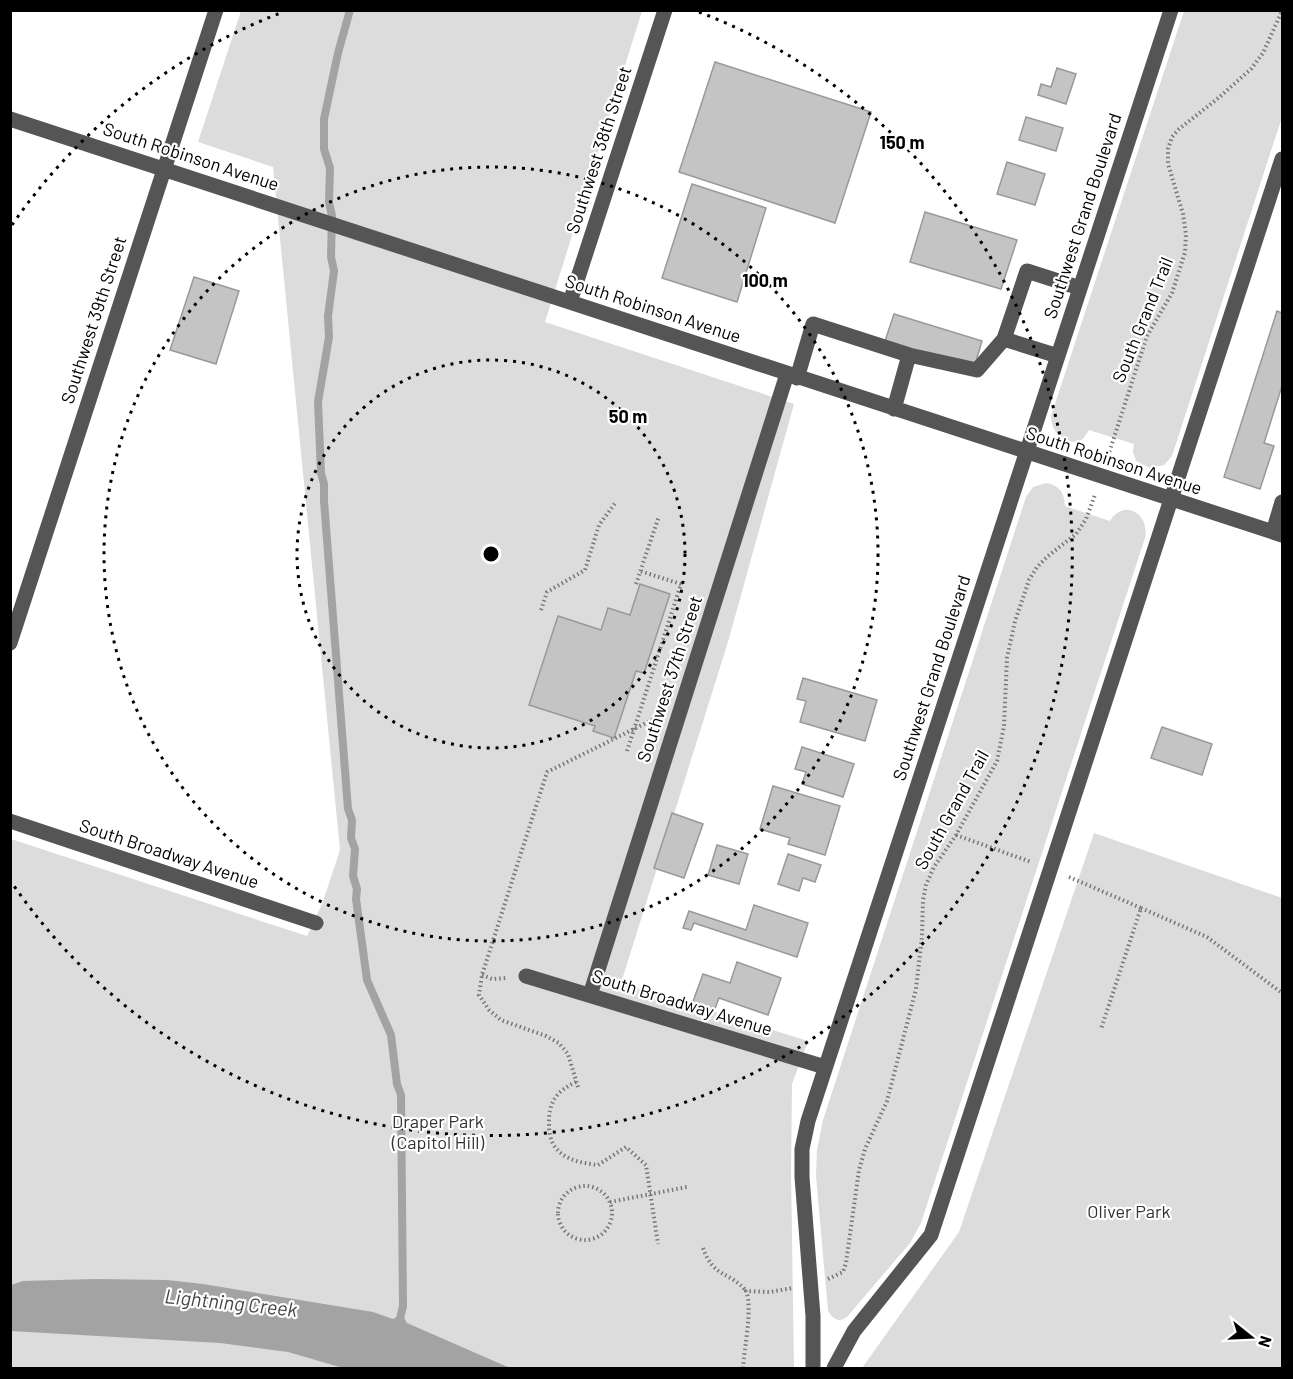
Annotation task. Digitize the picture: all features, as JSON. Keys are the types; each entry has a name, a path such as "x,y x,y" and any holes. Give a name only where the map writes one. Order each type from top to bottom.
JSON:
{"street":[{"name":"Southwest 39th Street","path":"10,643 216,10"},
{"name":"Southwest 38th Street","path":"570,302 664,10"},
{"name":"Southwest Grand Boulevard","path":"813,1368 811,1284 801,1177 802,1149 808,1121 1171,10"},
{"name":"South Robinson Avenue","path":"10,119 1278,534"},
{"path":"834,1368 854,1331 931,1235 1282,159"},
{"path":"894,409 909,355 977,370 1004,339 1027,271 1080,288"},
{"name":"Southwest 37th Street","path":"590,995 676,722 792,376 813,324 909,355"},
{"path":"1004,339 1058,356"},
{"path":"1278,534 1282,502"},
{"name":"South Broadway Avenue","path":"10,821 316,923"},
{"name":"South Broadway Avenue","path":"526,976 825,1066"}],"path":[{"name":"South Grand Trail","path":"746,1291 770,1292 811,1284 838,1276 843,1272 859,1170 865,1149 886,1101 916,989 926,885 934,867 956,835 997,761 1004,726 1007,658 1015,621 1027,586 1037,567 1077,534 1086,519 1147,336 1172,293 1185,252 1186,235 1183,214 1168,164 1168,149 1172,137 1251,69 1263,53 1282,11"},
{"path":"541,610 547,592 585,570 599,525 616,502"},
{"path":"636,584 659,516"},
{"path":"627,751 681,584 640,571"},
{"path":"578,1087 568,1054 559,1043 501,1020 489,1010 479,995 482,975 547,772 660,716 676,722"},
{"path":"956,835 1050,870 1207,937 1282,993"},
{"path":"1101,1029 1141,908"},
{"path":"576,1082 564,1087 553,1101 549,1112 549,1133 555,1148 577,1162 598,1165 626,1147 646,1166 658,1244"},
{"path":"579,1186 596,1187 610,1202 612,1215 610,1223 605,1232 597,1237 579,1240 562,1230 558,1221 559,1202 570,1189 579,1186"},
{"path":"610,1202 687,1187"},
{"path":"703,1248 708,1261 716,1271 740,1284 748,1296 743,1368"}],"green space":[{"name":"Draper Park (Capitol Hill)","path":"241,11 642,11 545,322 794,404 728,642 621,983 808,1041 792,1084 794,1368 11,1368 11,839 307,936 322,904 340,850 273,167 198,142"},
{"path":"1184,11 1282,11 1282,117 1172,456 1164,465 1150,468 1136,461 1133,452 1134,444 1089,430 1083,439 1076,442 1061,438 1053,427 1051,416"},
{"path":"1046,483 1061,491 1065,506 1110,521 1122,511 1135,512 1144,522 1145,538 921,1223 910,1243 847,1317 841,1320 836,1319 828,1311 816,1176 817,1150 823,1120 1026,497 1033,487"},
{"name":"Oliver Park","path":"1094,833 1282,898 1282,1368 862,1368 959,1232"}],"water":[{"name":"Lightning Creek","path":"167,1280 203,1284 373,1312 393,1319 402,1314 407,1323 510,1368 343,1368 288,1352 220,1343 11,1331 11,1285 23,1281"}],"building":[{"path":"715,62 871,112 835,223 679,172"},
{"path":"1057,68 1076,74 1066,104 1038,95 1041,84 1051,87"},
{"path":"1026,117 1063,128 1056,151 1019,140"},
{"path":"1007,162 1045,174 1035,205 997,194"},
{"path":"692,184 766,208 737,302 662,278"},
{"path":"925,212 1017,240 1001,289 910,262"},
{"path":"194,277 239,291 216,364 170,350"},
{"path":"1277,311 1282,313 1282,386 1264,443 1274,446 1260,489 1224,477"},
{"path":"894,314 982,341 974,368 885,341"},
{"path":"640,584 670,594 644,673 636,671 614,738 593,731 595,726 529,705 558,616 601,630 608,608 630,615"},
{"path":"803,678 877,700 865,741 800,722 806,701 797,699"},
{"path":"1162,727 1212,744 1202,775 1151,758"},
{"path":"802,747 854,764 843,797 802,784 806,772 795,769"},
{"path":"773,786 840,806 825,855 788,844 790,838 760,829"},
{"path":"672,813 703,824 684,878 654,868"},
{"path":"717,845 748,854 739,884 708,875"},
{"path":"788,854 821,865 815,882 803,878 799,891 778,884"},
{"path":"754,905 808,923 797,957 694,923 691,930 683,928 689,911 746,930"},
{"path":"737,962 781,978 768,1015 719,998 714,1011 692,1004 703,974 730,983"}],"waterway":[{"path":"350,10 324,119 324,149 330,168 331,257 334,271 328,316 329,337 318,402 321,473 324,484 348,809 352,820 351,838 355,849 353,876 357,889 356,899 367,980 391,1035 397,1084 401,1095 403,1306 399,1323"}]}
